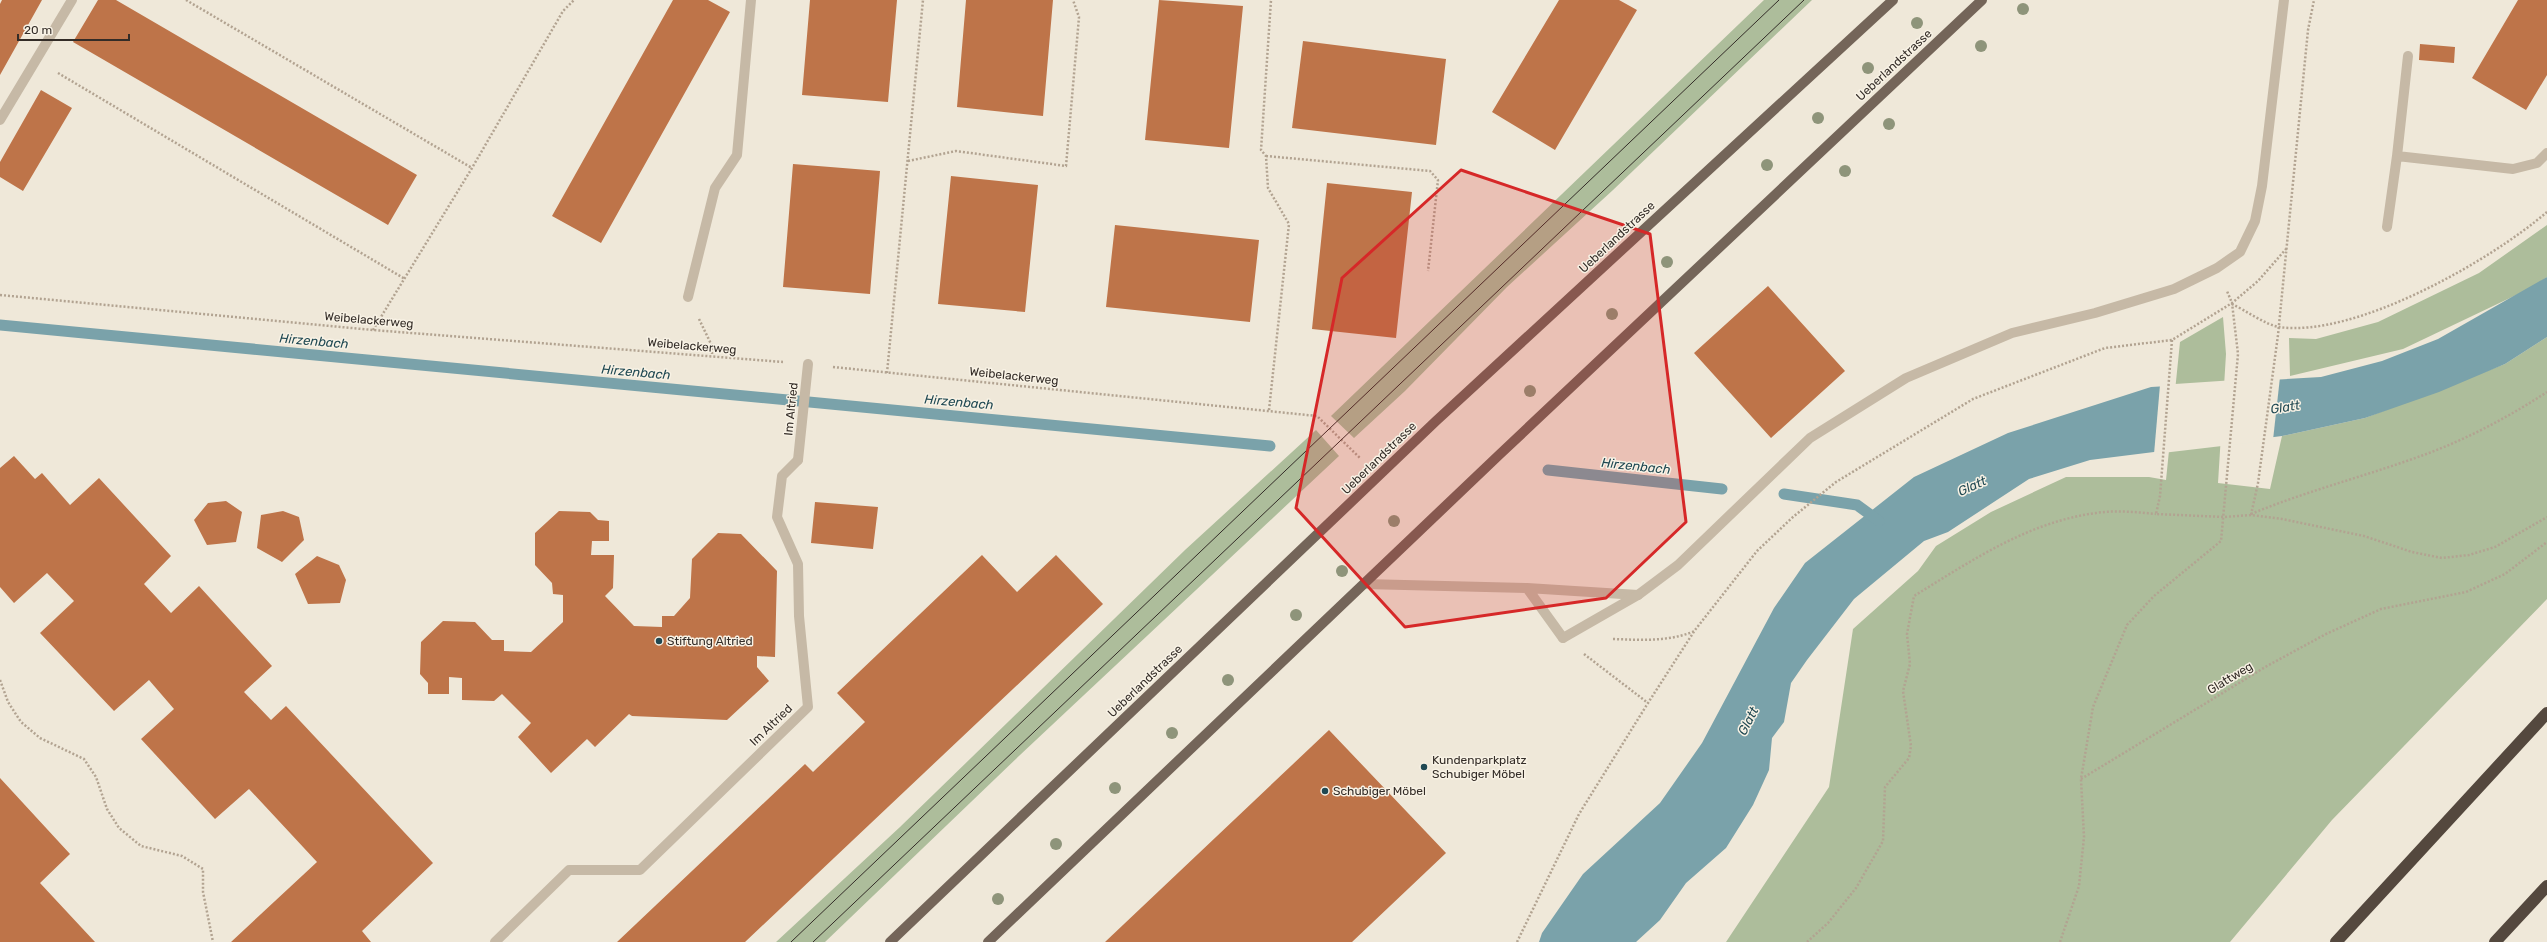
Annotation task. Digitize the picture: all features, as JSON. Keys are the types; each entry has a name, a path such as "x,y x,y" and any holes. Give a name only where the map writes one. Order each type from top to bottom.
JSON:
{"highway":[{"path":"2336,942 2547,713"},
{"path":"2495,942 2547,886"}],"main road":[{"name":"Ueberlandstrasse","path":"890,942 1436,421 1893,0"},
{"name":"Ueberlandstrasse","path":"988,942 1364,584 1982,0"}],"street":[{"path":"0,120 72,0"},
{"path":"688,297 715,188 737,155 751,0"},
{"path":"1527,588 1563,638 1638,595 1678,565 1810,438 1906,378 2012,334 2096,313 2174,289 2217,268 2240,252 2255,221 2262,186 2284,0"},
{"path":"2387,227 2397,156 2408,56"},
{"path":"2397,156 2513,169 2537,163 2547,153"},
{"name":"Im Altried","path":"495,942 569,870 640,870 808,707 799,616 798,564 777,517 782,476 798,460 808,364"},
{"path":"1364,584 1527,588 1638,595"}],"path":[{"path":"186,0 472,168"},
{"path":"373,330 472,168 563,11 574,0"},
{"path":"886,373 923,0"},
{"path":"908,161 956,151 1066,166 1079,17 1073,0"},
{"path":"1269,410 1289,224 1268,188 1266,156 1261,150 1271,0"},
{"path":"2251,515 2258,483 2278,335 2308,30 2314,0"},
{"path":"36,60 405,278"},
{"path":"1266,156 1430,171 1438,180 1428,271"},
{"path":"2232,303 2278,326 2322,326 2382,309 2466,268 2534,224 2547,212"},
{"path":"1518,942 1579,814 1695,630 1757,551 1793,517 1836,482 1972,398 2105,348 2172,340 2232,303 2258,281 2286,249"},
{"name":"Weibelackerweg","path":"0,295 373,330 808,364 886,373 1269,410 1317,416 1363,461"},
{"path":"688,297 712,346 712,356"},
{"path":"2060,942 2079,886 2084,837 2080,779 2093,707 2127,625 2154,596 2221,541 2238,354 2232,303"},
{"path":"2156,514 2160,496 2172,340"},
{"path":"2251,515 2295,496 2429,453 2505,419 2547,392"},
{"path":"1807,942 1828,923 1856,888 1883,841 1885,787 1909,758 1911,746 1903,692 1910,664 1907,634 1914,596 2006,541 2053,523 2096,512 2129,511 2156,514 2224,517 2251,515 2364,536 2412,552 2442,558 2469,555 2495,547 2547,517"},
{"name":"Glattweg","path":"2080,779 2267,666 2326,634 2381,609 2466,592 2505,574 2547,542"},
{"path":"1611,639 1659,641 1680,637 1695,630"},
{"path":"1563,638 1648,703"},
{"path":"0,680 8,702 21,722 40,738 84,758 96,777 107,809 119,828 140,846 182,856 203,869 204,892 213,942"}],"highlighted area":[{"path":"1461,170 1650,234 1686,522 1606,598 1405,627 1296,508 1342,278"}],"green space":[{"path":"1764,0 1812,0 1613,190 1507,287 1405,391 1354,438 1331,416"},
{"path":"2547,225 2547,277 2533,287 2403,349 2290,376 2289,338 2316,339 2378,322 2479,273"},
{"path":"2223,317 2226,354 2218,483 2270,489 2282,436 2365,418 2505,364 2547,337 2547,599 2332,820 2230,942 1726,942 1829,787 1853,629 1918,571 1936,546 1991,512 2066,477 2149,477 2166,480 2180,342"},
{"path":"1316,430 1339,456 1020,755 825,942 776,942 900,827 1185,550"}],"water":[{"name":"Glatt","path":"2547,277 2547,337 2505,364 2439,392 2365,418 2282,436 2090,460 2029,479 1948,532 1924,541 1854,599 1807,660 1791,683 1784,722 1772,738 1769,770 1753,805 1726,848 1686,883 1660,920 1636,942 1539,942 1542,933 1583,874 1660,803 1702,743 1774,608 1805,563 1914,477 2008,433 2151,387 2321,377 2382,361 2438,339"}],"pier":[{"path":"2280,377 2273,440 2154,454 2160,385"}],"building":[{"path":"2,0 42,0 0,75 0,4"},
{"path":"98,0 116,0 417,175 388,225 73,42"},
{"path":"673,0 708,0 730,12 601,243 552,216"},
{"path":"810,0 897,0 888,102 802,95"},
{"path":"966,0 1053,0 1043,116 957,107"},
{"path":"1159,0 1243,6 1229,148 1145,140"},
{"path":"1559,0 1619,0 1637,10 1555,150 1492,112"},
{"path":"2518,0 2547,0 2547,75 2526,110 2472,78"},
{"path":"1303,41 1446,59 1436,145 1292,128"},
{"path":"2420,44 2455,47 2454,63 2419,60"},
{"path":"41,90 72,108 23,191 0,177 0,162"},
{"path":"793,164 880,171 870,294 783,287"},
{"path":"951,176 1038,185 1025,312 938,304"},
{"path":"1327,183 1412,192 1396,338 1312,329"},
{"path":"1115,225 1259,240 1250,322 1106,307"},
{"path":"1768,286 1845,371 1771,438 1694,353"},
{"path":"14,456 35,479 42,473 70,505 99,478 171,556 144,584 171,613 199,586 272,666 244,692 271,720 286,706 433,863 362,931 371,942 231,942 317,862 249,789 215,819 141,739 174,709 149,680 114,711 40,633 74,601 47,573 14,603 0,587 0,468"},
{"path":"226,501 242,512 236,542 207,545 194,520 208,503"},
{"path":"815,502 878,507 873,549 811,543"},
{"path":"283,511 299,517 304,540 282,562 257,548 261,515"},
{"name":"Stiftung Altried","path":"559,511 590,512 598,520 609,521 609,541 592,541 591,555 614,555 613,588 605,596 634,626 662,627 662,616 674,616 690,598 692,559 718,533 741,534 777,571 775,657 757,656 757,667 769,681 727,720 632,716 629,714 595,747 587,739 551,773 518,737 531,723 502,694 494,701 462,700 462,678 449,677 449,694 428,694 428,683 420,674 421,642 443,621 475,622 492,640 504,640 504,651 531,652 563,622 563,595 553,594 552,583 535,565 535,533"},
{"path":"982,555 1017,592 1056,555 1103,604 745,942 617,942 805,764 813,772 865,722 837,693"},
{"path":"317,556 339,565 346,580 340,603 308,604 295,574"},
{"name":"Schubiger Möbel","path":"1329,730 1446,853 1352,942 1105,942"},
{"path":"0,778 70,854 40,883 95,942 0,942"}],"waterway":[{"name":"Hirzenbach","path":"0,325 1270,446"},
{"name":"Hirzenbach","path":"1548,470 1722,489"},
{"name":"Hirzenbach","path":"1784,494 1857,505 1879,521"}],"tram line":[{"path":"791,942 1779,0"},
{"path":"813,942 1804,0"}],"place":[{"name":"Stiftung Altried","path":"659,641"},
{"name":"Kundenparkplatz Schubiger Möbel","path":"1424,767"},
{"name":"Schubiger Möbel","path":"1325,791"}]}
